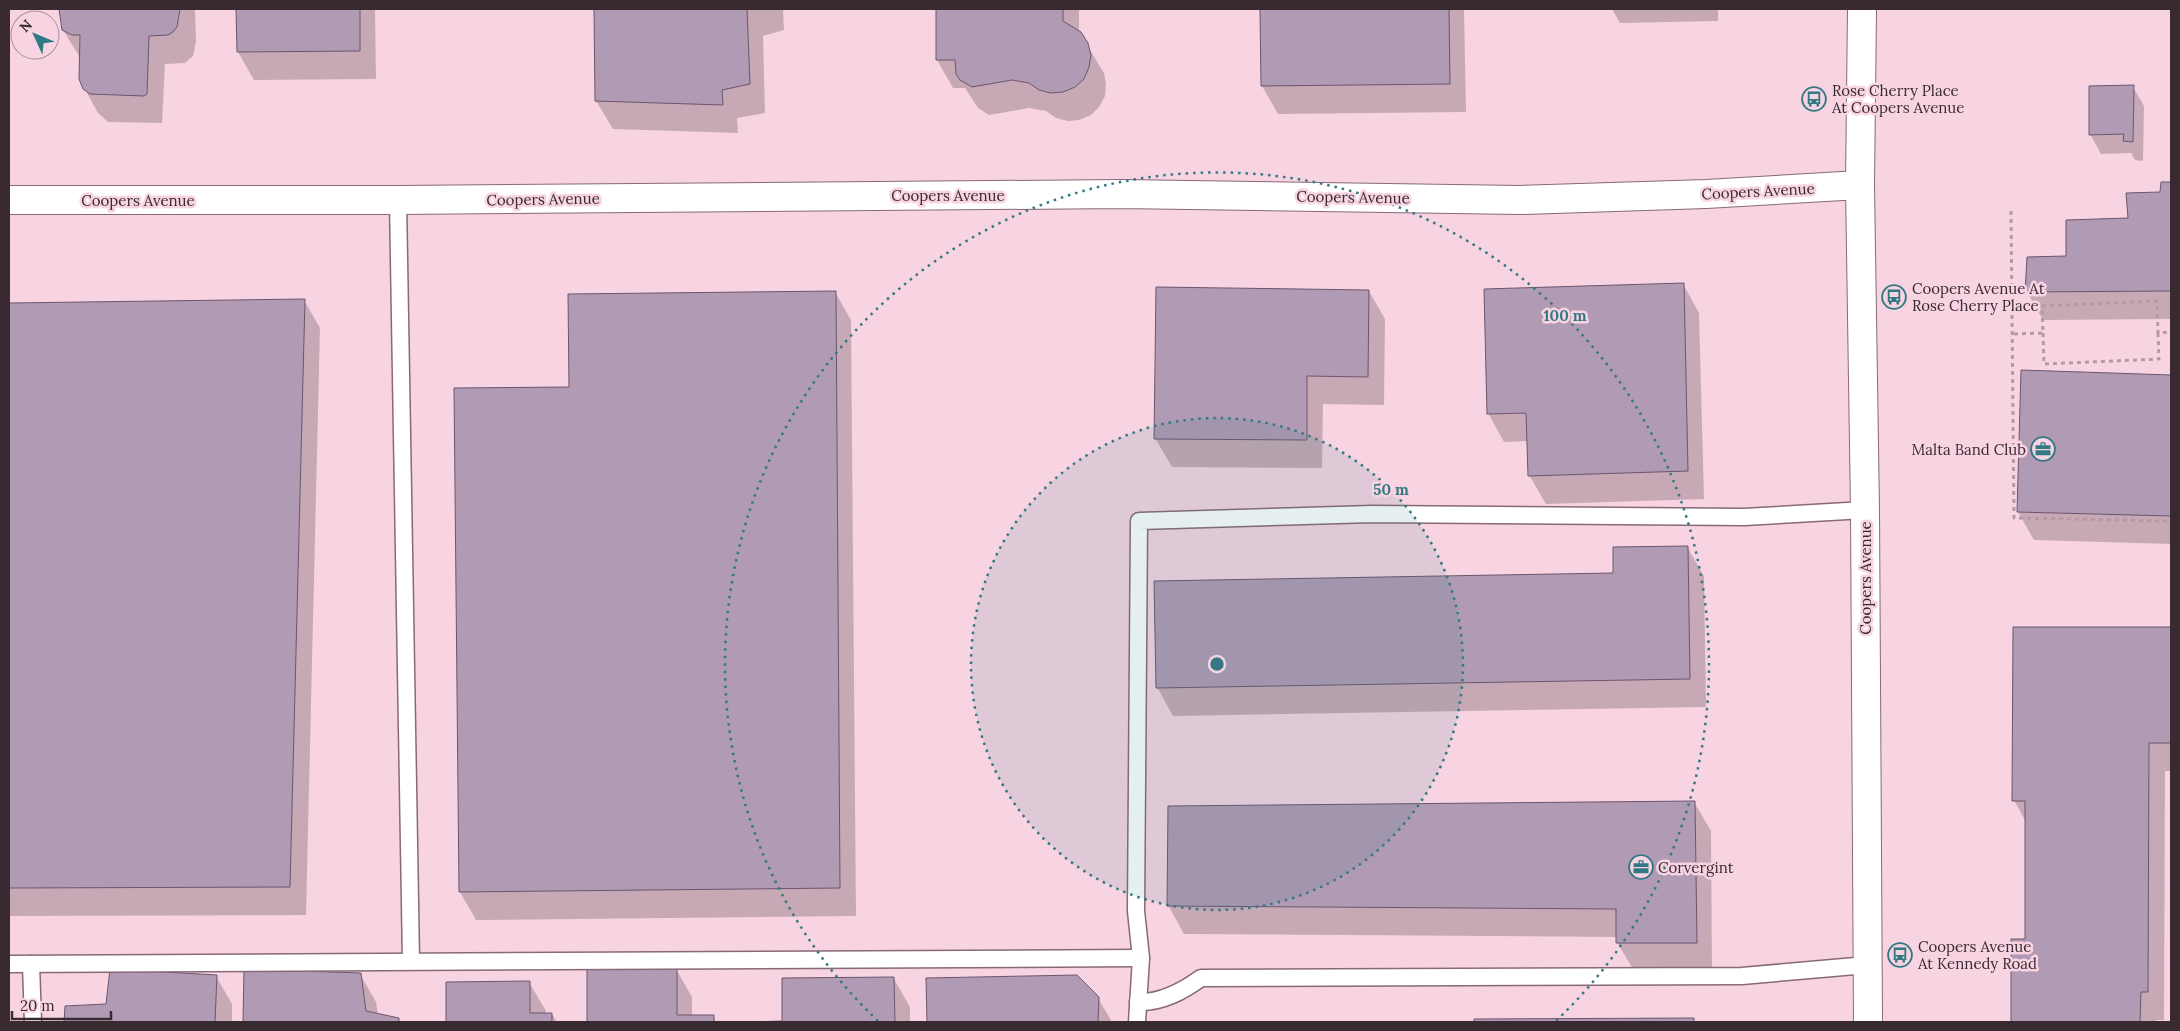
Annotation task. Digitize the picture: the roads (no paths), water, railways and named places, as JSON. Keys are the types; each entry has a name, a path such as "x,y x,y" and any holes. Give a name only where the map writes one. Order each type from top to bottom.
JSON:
{"street":[{"path":"1860,185 1862,9"},
{"name":"Coopers Avenue","path":"9,200 398,200 1122,194 1520,200 1706,194 1860,185 1865,510 1868,1022"}],"lane":[{"path":"398,200 411,961"},
{"path":"1137,1022 1141,958 1136,911 1139,521 1372,514 1744,518 1865,510"},
{"path":"9,964 1141,958"},
{"path":"30,964 33,1022"},
{"path":"1138,1002 1146,1002 1179,994 1201,978 1742,976 1867,965"}],"place":[{"name":"Rose Cherry Place At Coopers Avenue","path":"1814,99"},
{"name":"Coopers Avenue At Rose Cherry Place","path":"1894,297"},
{"name":"Malta Band Club","path":"2043,449"},
{"name":"Corvergint","path":"1641,867"},
{"name":"Coopers Avenue At Kennedy Road","path":"1900,955"}]}
